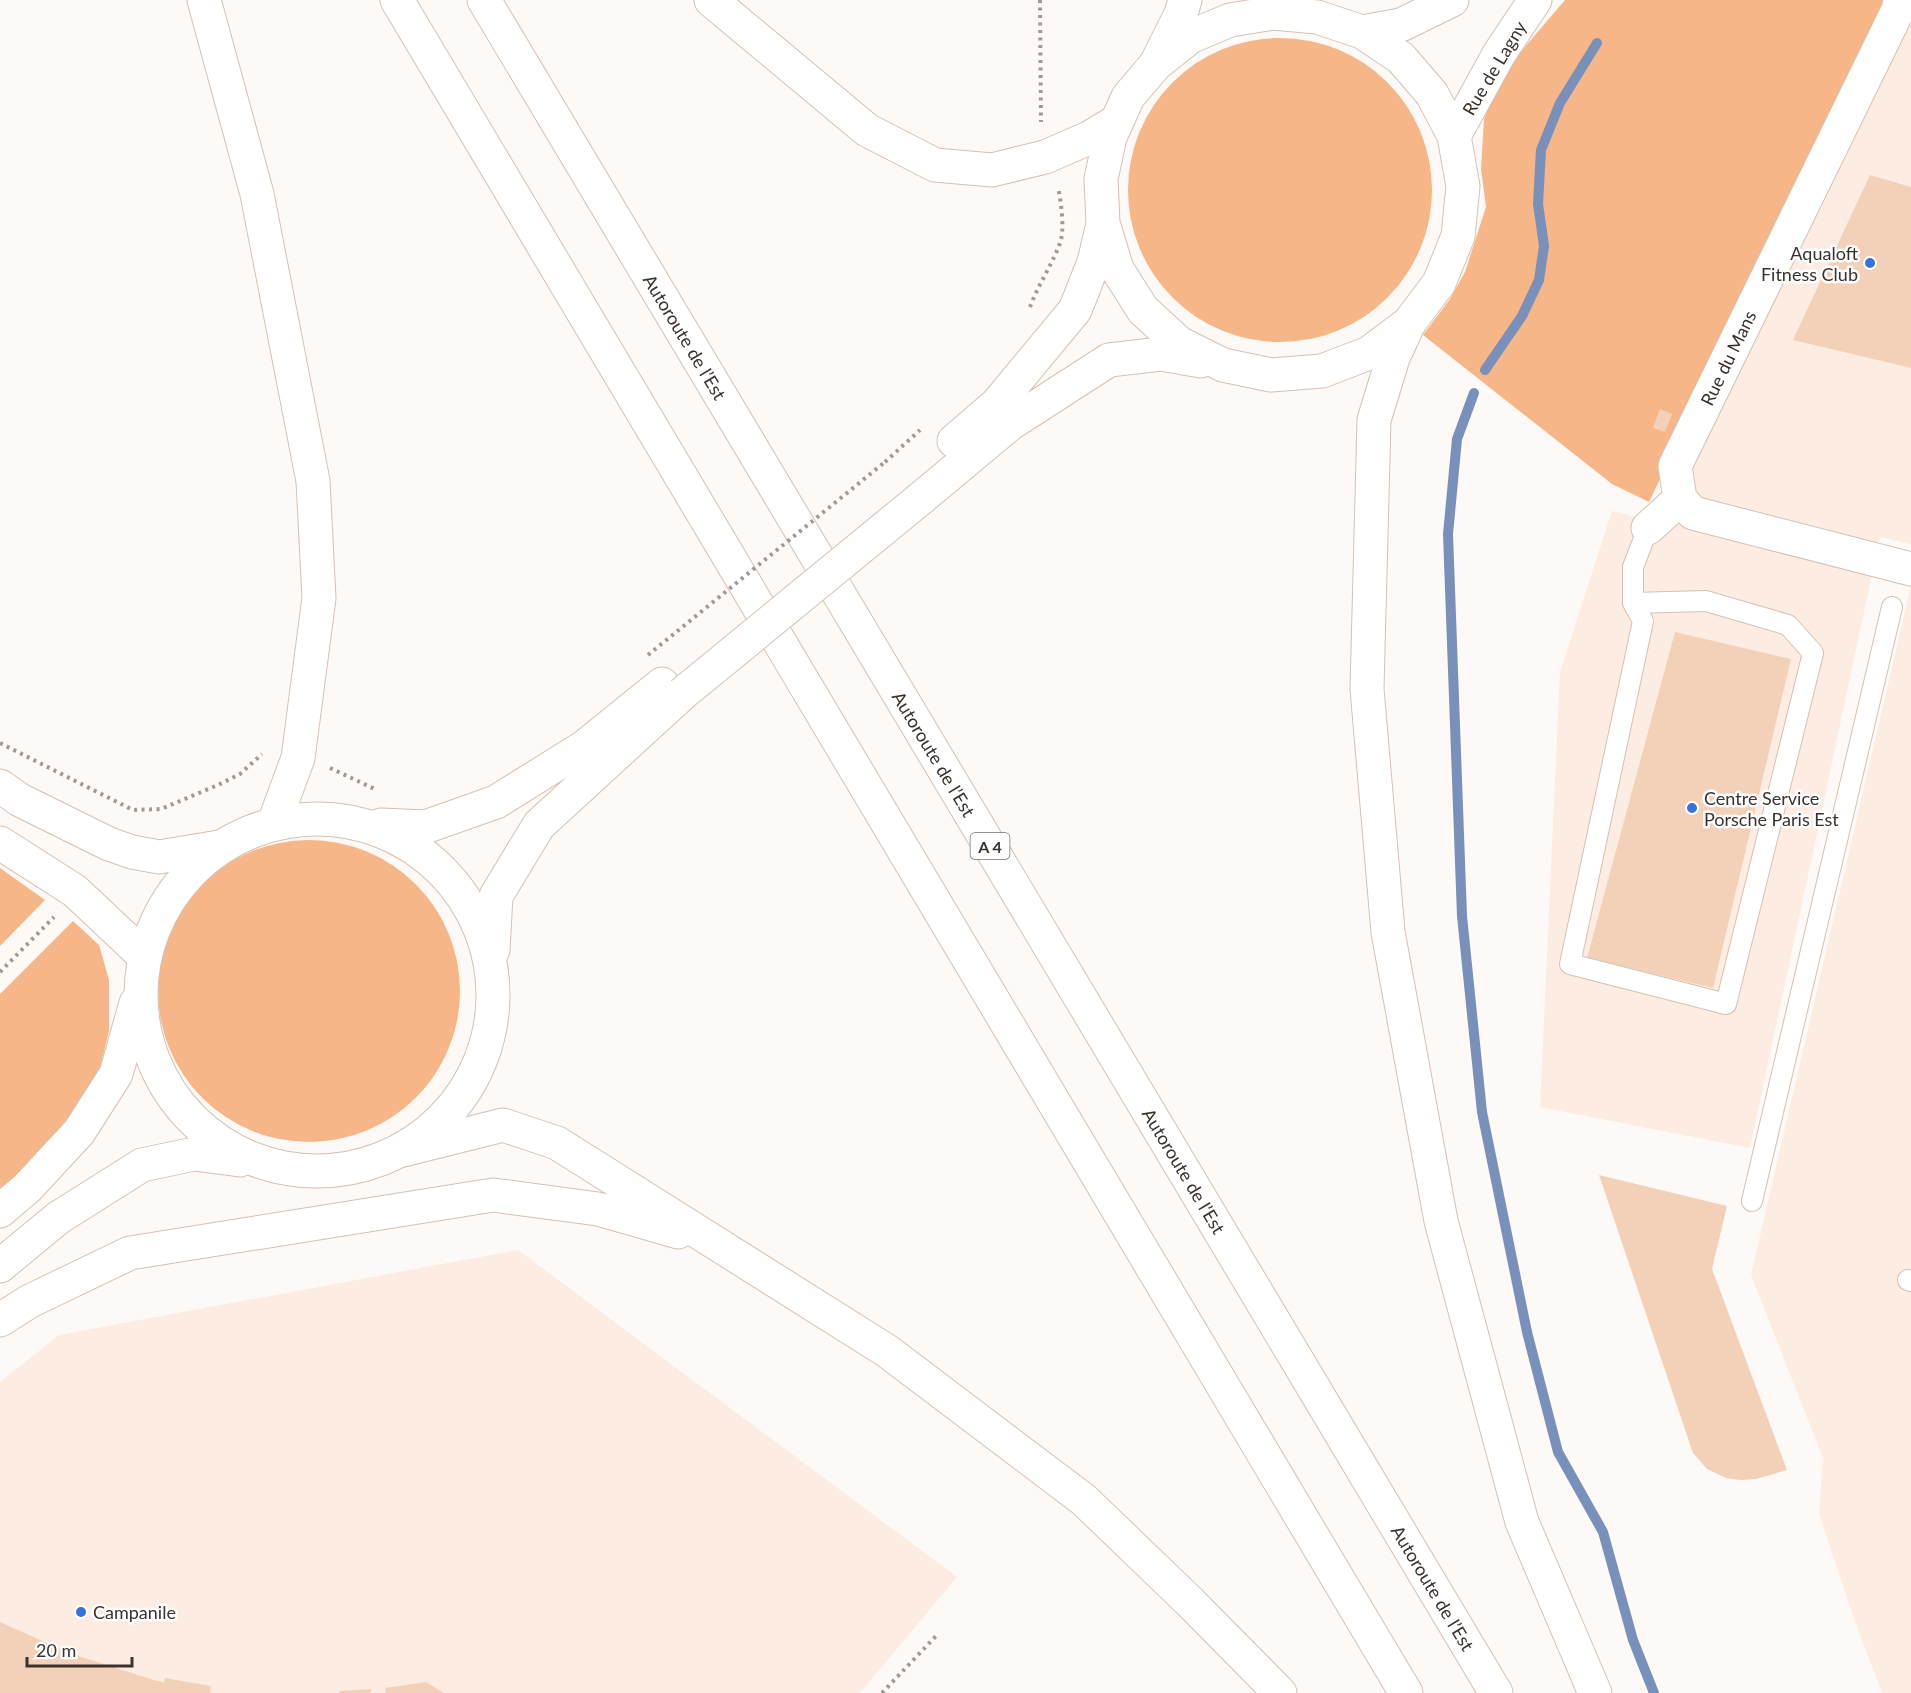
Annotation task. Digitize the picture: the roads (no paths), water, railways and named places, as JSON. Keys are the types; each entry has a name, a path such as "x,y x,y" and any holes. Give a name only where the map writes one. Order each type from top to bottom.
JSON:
{"main road":[{"path":"204,0 258,194 313,481 319,598 298,758 274,823"},
{"path":"397,0 1406,1693"},
{"name":"Autoroute de l’Est","path":"484,0 1496,1693"},
{"path":"711,0 867,130 935,165 992,170 1043,147 1089,138 1117,121"},
{"path":"1156,64 1181,14 1185,0"},
{"path":"1362,32 1401,25 1452,0"},
{"name":"Rue de Lagny","path":"1454,136 1499,54 1535,0"},
{"name":"Rue du Mans","path":"1680,499 1675,466 1686,440 1898,10 1900,0"},
{"path":"1223,365 1179,343 1143,310 1117,269 1103,223 1101,179 1110,137 1128,97 1156,64 1190,37 1220,24 1266,7 1317,17 1362,32 1401,58 1432,94 1454,136 1463,186 1458,236 1440,283 1409,323 1393,358 1374,420 1367,689 1388,932 1441,1221 1522,1522 1595,1693"},
{"path":"0,786 20,800 109,844 132,852 159,857 219,847 274,823 304,818 334,818 364,824 425,827 496,802 584,747 666,676 997,404 1075,310 1094,262 1103,223"},
{"path":"904,482 1010,424 1109,360 1161,354 1271,375 1322,371 1369,353 1409,323"},
{"path":"1648,528 1680,499 1693,513 1911,569"},
{"path":"403,1150 444,1118 475,1076 491,1028 496,896 539,825 666,676"},
{"path":"364,824 412,845 451,880 479,925 493,976"},
{"path":"0,843 75,891 144,956"},
{"path":"0,1211 27,1188 79,1132 116,1074 139,990 144,956 159,913 185,876 219,847"},
{"path":"139,990 147,1046 172,1096 210,1136 260,1163"},
{"path":"0,1266 58,1218 142,1165 194,1154 308,1172 357,1168 403,1150 503,1125 557,1143 887,1351 1084,1500 1280,1693"},
{"path":"0,1320 30,1302 130,1253 493,1195 598,1209 714,1243"}],"lane":[{"path":"1633,603 1706,601 1788,625 1813,653 1726,1004 1570,964 1642,621 1633,603 1633,567 1648,528"},
{"path":"1752,1201 1892,607"}],"waterway":[{"path":"1485,370 1522,316 1539,280 1544,246 1538,204 1541,150 1560,103 1597,43"},
{"path":"1474,393 1457,439 1448,534 1462,916 1482,1112 1527,1332 1558,1452 1603,1532 1633,1640 1654,1693"}],"place":[{"name":"Aqualoft Fitness Club","path":"1870,263"},
{"name":"Centre Service Porsche Paris Est","path":"1692,808"},
{"name":"Campanile","path":"81,1612"}]}
